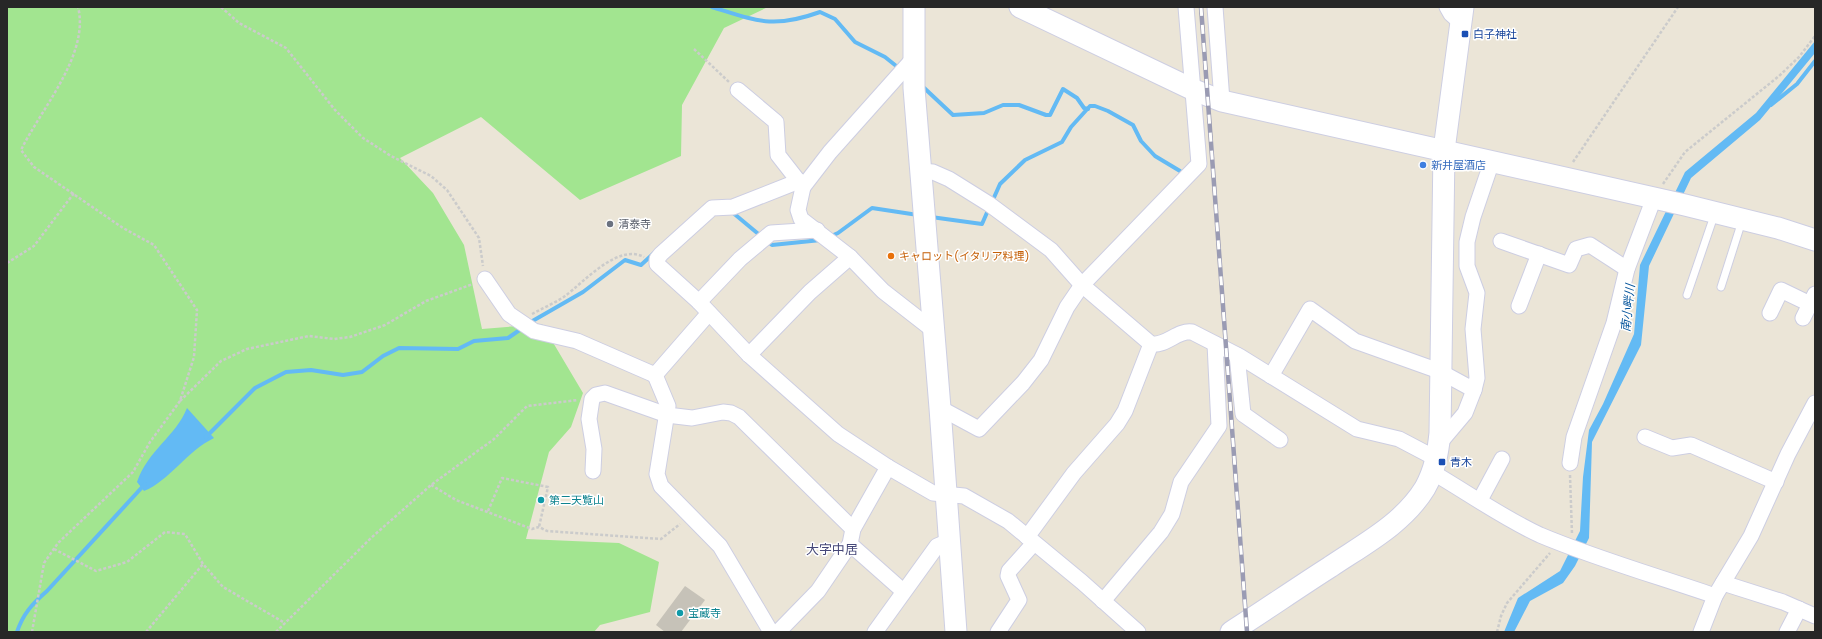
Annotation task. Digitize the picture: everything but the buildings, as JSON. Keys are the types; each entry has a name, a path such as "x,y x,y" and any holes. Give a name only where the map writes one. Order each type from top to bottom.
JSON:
{"street":[{"path":"914,7 913,59 920,170 947,494 956,632"},
{"path":"1020,7 1194,90 1222,101 1685,205 1778,228 1815,240"},
{"path":"940,408 979,429 1023,383 1041,360 1067,307 1082,285 1199,164 1186,7"},
{"path":"1215,7 1222,101"},
{"path":"1436,458 1444,150 1462,15 1451,14 1447,7"},
{"path":"913,59 801,184 733,207 712,208 661,254 657,259 657,264 698,302 749,355 838,434 888,467 933,493 964,496 1008,521 1138,632"},
{"path":"738,90 776,122 778,155 801,184 798,210 801,219 850,257 883,291 934,330"},
{"path":"1231,632 1385,530 1413,504 1425,488 1436,458 1465,413 1477,378 1473,329 1477,293 1467,266 1467,242 1473,217 1492,161"},
{"path":"920,170 933,172 949,178 989,204 1050,250 1082,285 1151,344 1160,345 1185,331 1192,332 1238,355 1357,430 1399,439 1436,458 1480,500 1520,525 1568,546 1588,554 1719,589 1783,602 1815,616"},
{"path":"1570,463 1574,437 1614,323 1627,269 1658,199"},
{"path":"698,302 740,259 771,233 817,230"},
{"path":"1502,241 1569,264 1576,249 1590,245 1627,269"},
{"path":"1520,306 1539,254"},
{"path":"749,355 810,292 850,257"},
{"path":"486,279 509,314 534,331 577,341 655,376 668,406 657,474 658,480 665,492 720,546 771,632"},
{"path":"1770,313 1781,290 1809,305"},
{"path":"1271,376 1310,309 1355,341 1439,372 1474,390"},
{"path":"655,376 709,313"},
{"path":"998,632 1020,600 1008,576 1008,572 1074,473 1117,424 1125,411 1151,344"},
{"path":"1103,601 1161,532 1172,514 1180,482 1219,426 1215,344"},
{"path":"1238,355 1243,414 1280,440"},
{"path":"593,471 594,449 589,419 592,399 596,395 605,393 667,415 692,418 715,412 731,412 739,417 853,529"},
{"path":"1701,632 1719,589 1751,536 1815,403"},
{"path":"1645,437 1672,448 1691,445 1776,482"},
{"path":"1480,500 1502,459"},
{"path":"778,632 818,591 850,544 853,529 888,467"},
{"path":"875,632 903,591 937,546 949,540"},
{"path":"850,544 903,591"},
{"path":"1787,632 1799,609"}],"lane":[{"path":"1687,295 1715,213"},
{"path":"1721,287 1742,220"}],"path":[{"path":"78,7 80,34 65,74 21,150 34,167 123,228 154,245 197,310 194,357 180,401"},
{"path":"32,632 44,563 58,543 133,472 150,442 180,401 221,361 247,349 309,336 334,339 350,337 385,325 426,301 486,279 479,238 447,190 431,176 391,156 363,138 335,110 286,48 239,23 221,7"},
{"path":"1563,178 1678,7"},
{"path":"1658,199 1672,169 1685,152 1779,76 1799,57 1815,36"},
{"path":"694,49 738,90"},
{"path":"7,263 34,246 74,193"},
{"path":"518,321 564,297 608,261 626,254 642,255 657,264"},
{"path":"276,632 371,538 431,485 494,439 527,406 592,399"},
{"path":"1497,632 1501,616 1507,603 1568,546 1573,526 1570,463"},
{"path":"488,512 502,478 548,487 539,527"},
{"path":"431,485 456,500 532,529 539,527 547,531 661,539 689,516"},
{"path":"54,549 96,570 126,562 165,532 184,534 203,564 223,587 285,623"},
{"path":"146,632 203,564"}],"green space":[{"path":"7,7 768,7 724,28 682,105 681,156 580,200 481,117 400,158 433,193 464,245 482,329 542,324 583,393 571,427 549,452 526,539 619,543 659,562 650,612 600,625 594,632 7,632"}],"water":[{"path":"1815,41 1815,53 1760,120 1691,178 1649,266 1641,345 1592,442 1589,538 1575,566 1563,583 1530,601 1514,632 1504,632 1518,598 1560,571 1580,531 1583,477 1589,430 1603,404 1634,334 1640,265 1685,172 1756,113"},
{"path":"187,408 214,438 195,450 162,480 144,491 137,482 142,471 148,461 176,427"}],"waterway":[{"path":"712,7 741,16 777,22 804,17 820,12 835,19 855,42 885,57 900,69"},
{"name":"南小畔川","path":"1771,105 1797,84 1815,61"},
{"path":"921,85 953,115 984,113 1003,105 1019,105 1046,115 1050,115 1063,89 1077,98 1084,108 1088,109"},
{"path":"992,202 1000,184 1025,160 1062,142 1071,127 1090,106 1095,106 1108,111 1133,125 1141,141 1155,156 1180,171"},
{"path":"829,237 838,233 872,208 918,215"},
{"path":"931,217 982,224 989,208"},
{"path":"732,212 762,237"},
{"path":"767,241 772,245 821,240"},
{"path":"529,323 583,292 625,260 641,265 654,253"},
{"path":"206,437 255,388 286,372 311,370 343,375 362,372 383,356 399,348 458,349 474,341 508,338 524,327"},
{"path":"17,632 22,620 32,605 47,591 145,484"}],"railway":[{"path":"1201,7 1247,632"}],"place":[{"name":"白子神社","path":"1465,34"},
{"name":"新井屋酒店","path":"1423,165"},
{"name":"清泰寺","path":"610,224"},
{"name":"キャロット(イタリア料理)","path":"891,256"},
{"name":"青木","path":"1442,462"},
{"name":"第二天覧山","path":"541,500"},
{"name":"宝蔵寺","path":"680,613"}],"district":[{"name":"大字中居","path":"832,549"}]}
